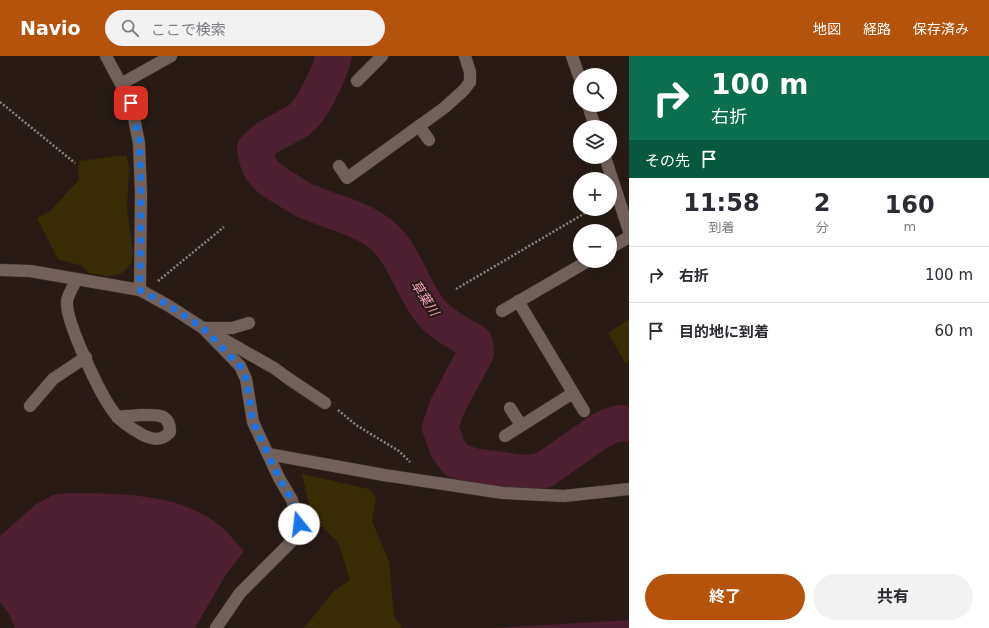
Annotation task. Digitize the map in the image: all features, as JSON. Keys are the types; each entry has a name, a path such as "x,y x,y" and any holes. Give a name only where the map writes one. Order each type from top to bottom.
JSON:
{"street":[{"path":"106,56 131,103 140,143 140,290"},
{"path":"121,84 171,56"},
{"path":"357,81 382,56"},
{"path":"339,166 347,178 444,108 464,90 470,82 470,72 465,56"},
{"path":"572,56 576,68"},
{"path":"419,126 429,140"},
{"path":"607,164 629,231"},
{"path":"617,244 629,238"},
{"path":"502,311 576,268"},
{"path":"0,270 30,271 140,290 170,306 203,328 274,368 325,403"},
{"path":"77,279 67,299 67,310 71,324 105,400 117,417"},
{"path":"518,301 584,411"},
{"path":"203,328 232,328 249,323"},
{"path":"203,328 240,366 246,379 253,422 292,500 299,524 292,541 240,593 216,628"},
{"path":"30,406 53,379 86,357"},
{"path":"505,436 573,393"},
{"path":"510,408 521,425"},
{"path":"268,454 384,475 503,493 564,496 629,489"}],"path":[{"path":"0,102 75,163"},
{"path":"456,289 580,216"},
{"path":"140,290 161,279 224,227"},
{"path":"325,403 342,412 356,425 399,450 414,466"}],"shaded area":[{"path":"126,155 129,167 127,208 133,254 131,263 126,270 120,274 109,276 89,273 82,266 58,259 37,218 50,211 79,180 78,167 80,161"},
{"path":"629,319 629,360 626,364 608,333"},
{"path":"302,474 369,489 376,497 372,521 389,562 394,616 402,628 304,628 334,591 350,580 338,542 312,517"},
{"path":"69,493 127,495 165,500 184,506 201,514 218,524 228,533 244,551 225,576 195,628 15,628 9,614 0,602 0,536 35,505 53,495"},
{"path":"629,620 629,628 495,628"}],"waterway":[{"name":"草葉川","path":"334,56 324,81 310,108 299,120 265,139 255,149 258,161 261,169 268,177 300,198 368,225 385,238 400,257 417,291 435,317 457,333 475,343 476,353 448,405 440,427 448,449 456,460 473,466 526,473 544,470 607,427 619,423 629,424"}],"route":[{"path":"131,103 140,143 140,290 170,306 203,328 240,366 246,379 253,422 279,478 292,500 299,524"}]}
